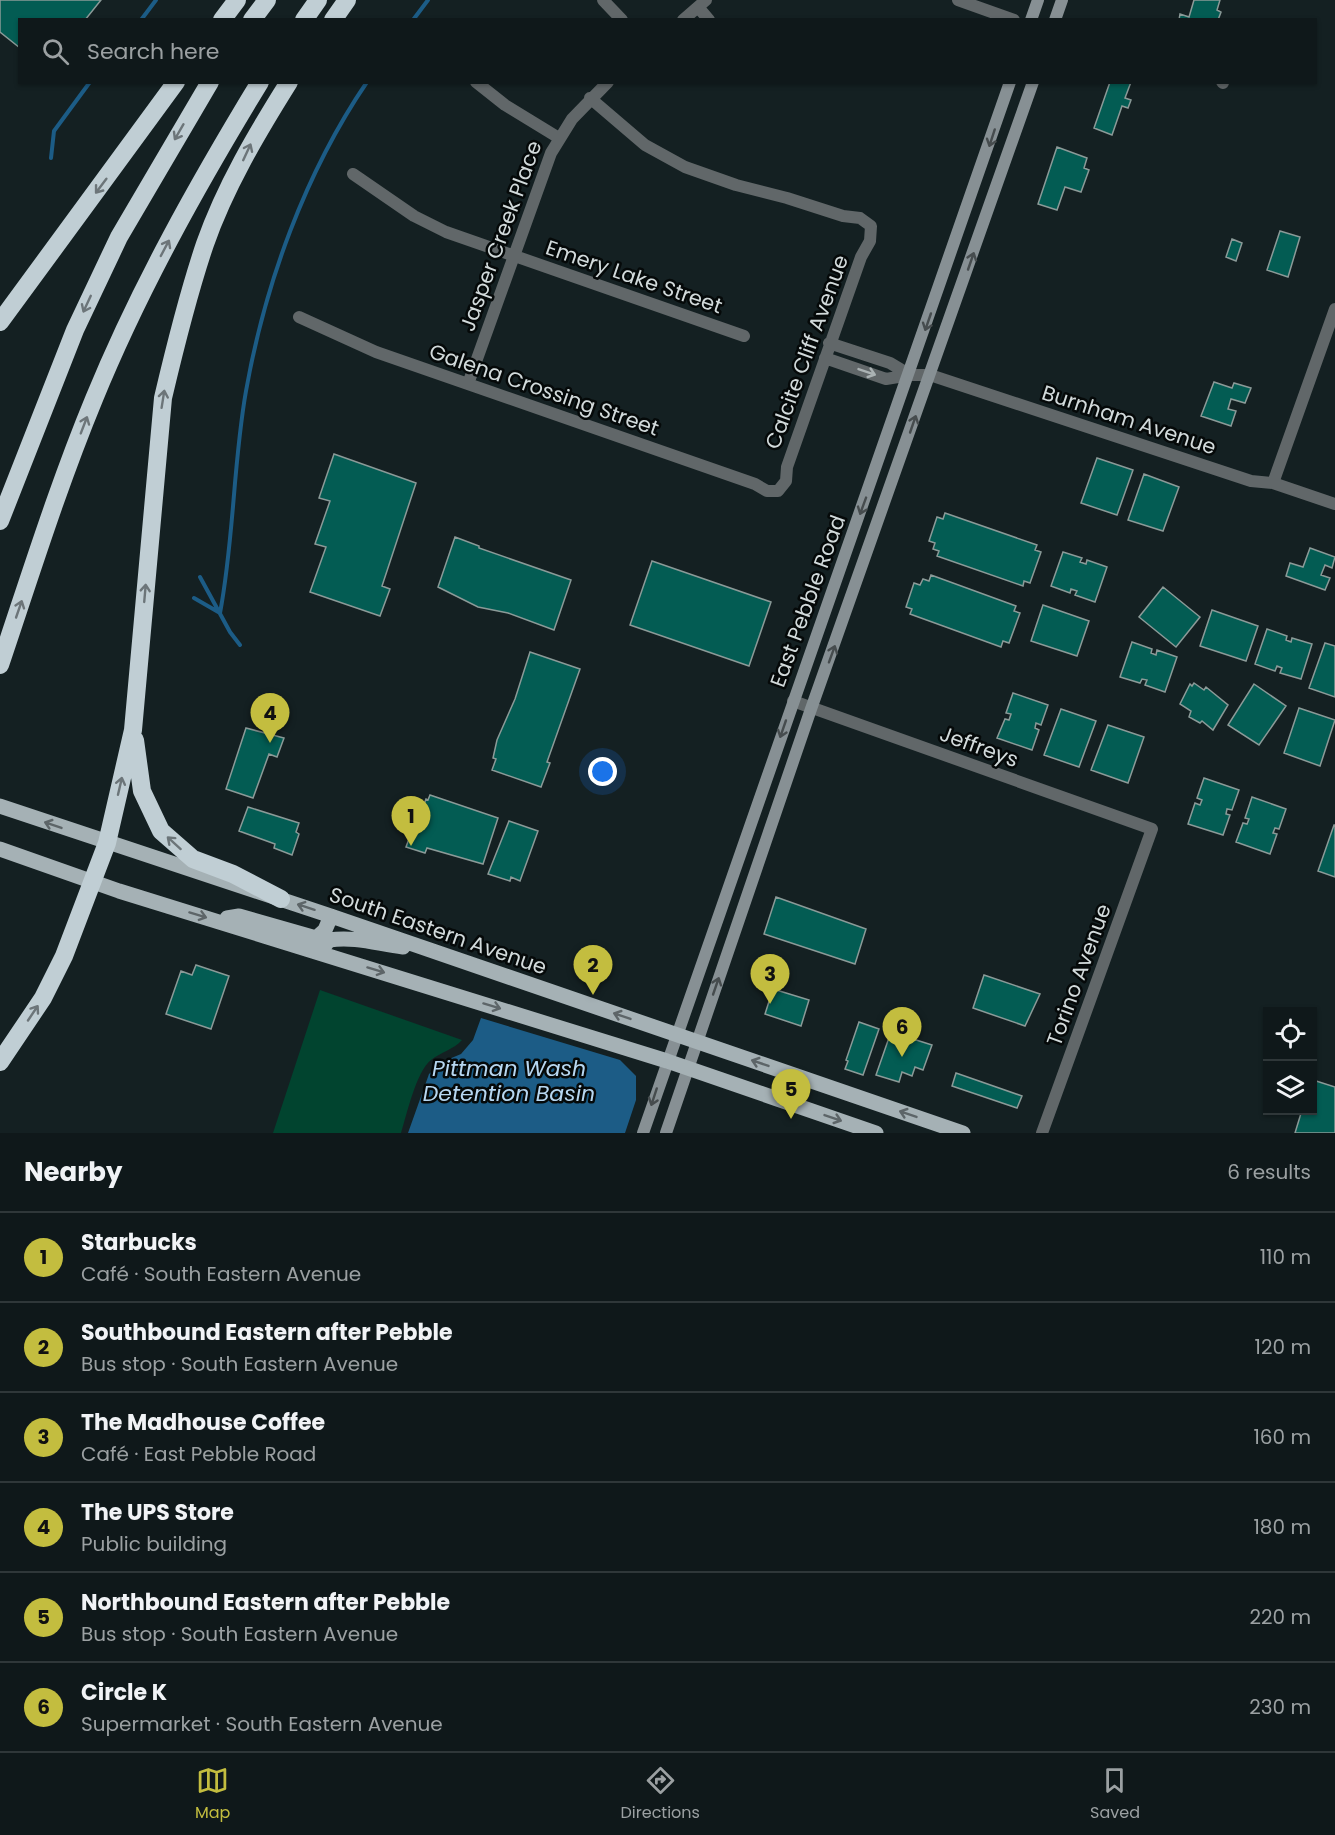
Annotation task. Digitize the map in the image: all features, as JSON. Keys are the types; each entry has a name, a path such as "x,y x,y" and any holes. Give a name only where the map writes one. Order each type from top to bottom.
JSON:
{"highway":[{"path":"224,18 237,0"},
{"path":"254,18 267,0"},
{"path":"305,18 318,0"},
{"path":"334,18 347,0"},
{"path":"0,322 175,84"},
{"path":"0,521 75,330 119,237 209,84"},
{"path":"0,665 94,398 149,278 192,198 259,84"},
{"path":"0,1062 44,998 64,956 107,843 133,730 163,398 175,347 209,234 254,137 288,84"},
{"path":"133,730 142,791 161,831 193,859 233,874 281,899"}],"main road":[{"path":"1032,18 1038,0"},
{"path":"1056,18 1062,0"},
{"name":"East Pebble Road","path":"643,1133 1009,84"},
{"name":"East Pebble Road","path":"666,1133 812,709 1032,84"},
{"name":"South Eastern Avenue","path":"0,806 281,899 963,1133"},
{"path":"0,849 93,882 667,1061 876,1133"},
{"path":"223,922 228,916 239,916 316,938 325,930 331,916"},
{"path":"320,952 329,940 354,938 385,945 431,950"}],"street":[{"path":"603,0 620,18"},
{"path":"958,0 1008,18"},
{"path":"685,18 702,4 708,18"},
{"path":"479,84 505,105 559,138"},
{"name":"Jasper Creek Place","path":"468,384 544,168 559,138 591,98 606,84"},
{"name":"Calcite Cliff Avenue","path":"591,98 645,145 685,167 736,185 843,216 860,218 871,226 870,241 861,257 829,343 787,466 786,481 778,491"},
{"name":"Emery Lake Street","path":"353,174 421,220 465,239 744,336"},
{"path":"1273,483 1335,309"},
{"name":"Galena Crossing Street","path":"299,318 376,352 755,483 767,491 778,491"},
{"path":"829,343 890,363 909,375"},
{"name":"Burnham Avenue","path":"825,358 886,379 909,375 930,375 1251,481 1273,483 1335,504"},
{"name":"Jeffreys","path":"793,701 1152,830"},
{"name":"Torino Avenue","path":"1042,1133 1152,830"}],"green space":[{"path":"320,990 462,1040 435,1057 426,1066 413,1094 401,1133 273,1133"}],"water":[{"name":"Pittman Wash Detention Basin","path":"481,1018 620,1060 636,1076 636,1100 625,1133 408,1133 429,1074 442,1062 461,1054 473,1040"}],"building":[{"path":"0,0 101,0 87,18 18,18 18,46 0,32"},
{"path":"1194,0 1220,0 1217,10 1221,12 1219,18 1179,18 1180,14 1189,17"},
{"path":"1109,84 1130,84 1125,98 1131,100 1128,108 1122,106 1112,135 1094,128"},
{"path":"1057,147 1087,158 1084,168 1089,170 1081,192 1065,187 1057,210 1038,204"},
{"path":"1280,231 1300,237 1288,277 1267,270"},
{"path":"1232,239 1242,243 1236,261 1226,257"},
{"path":"1214,382 1232,388 1234,383 1251,388 1245,403 1231,399 1228,409 1236,411 1231,426 1201,416"},
{"path":"334,454 416,483 382,586 390,589 380,616 310,592 326,547 315,544 330,501 319,498"},
{"path":"1097,458 1133,470 1117,515 1081,503"},
{"path":"1144,474 1179,487 1163,531 1128,520"},
{"path":"945,513 1037,545 1035,550 1041,552 1030,583 1024,581 1023,586 937,556 939,551 933,549 935,543 929,541 937,517 943,519"},
{"path":"455,537 479,546 479,548 571,580 554,630 508,613 478,607 438,587"},
{"path":"1310,548 1335,557 1332,568 1325,565 1321,575 1330,578 1325,590 1286,576 1290,563 1303,567"},
{"path":"1063,552 1082,558 1080,562 1086,564 1087,560 1107,567 1095,602 1075,595 1077,591 1071,589 1070,593 1051,586"},
{"path":"652,561 771,602 749,666 630,625"},
{"path":"931,575 1016,606 1014,611 1020,613 1009,643 1003,641 1001,647 910,614 912,609 906,607 914,583 920,585 923,579 929,581"},
{"path":"1163,587 1200,617 1176,647 1139,617"},
{"path":"1043,605 1089,621 1077,656 1031,641"},
{"path":"1212,610 1258,626 1246,661 1200,646"},
{"path":"1267,629 1287,636 1286,640 1291,642 1292,638 1312,644 1301,679 1280,673 1282,668 1277,666 1275,671 1255,664"},
{"path":"1132,642 1152,649 1151,653 1156,655 1157,650 1177,657 1165,692 1145,685 1147,680 1142,679 1140,683 1120,677"},
{"path":"1325,643 1335,646 1335,697 1309,688"},
{"path":"530,652 580,669 547,762 550,763 541,787 492,770 496,759 493,758 497,740 515,699"},
{"path":"1194,683 1204,690 1206,687 1228,705 1213,730 1202,721 1200,723 1189,717 1191,711 1180,704 1190,684 1192,686"},
{"path":"1254,684 1286,706 1259,745 1228,725"},
{"path":"1013,693 1048,705 1041,725 1036,723 1035,728 1039,730 1032,750 997,738 1005,719 1009,720 1011,714 1006,713"},
{"path":"1299,708 1335,720 1320,766 1284,753"},
{"path":"1061,709 1096,721 1079,767 1044,755"},
{"path":"1108,725 1144,737 1128,783 1091,770"},
{"path":"246,728 284,738 277,757 269,754 253,798 226,789"},
{"path":"1204,778 1239,790 1232,810 1227,809 1226,814 1230,815 1223,835 1188,824 1195,803 1200,805 1202,800 1197,798"},
{"path":"430,795 498,818 483,864 427,848 425,853 406,847 426,799 428,800"},
{"path":"1252,797 1286,809 1279,829 1275,828 1273,833 1277,834 1270,854 1236,842 1243,823 1247,824 1249,819 1245,818"},
{"path":"248,807 299,823 296,832 299,834 292,855 274,848 275,844 239,831"},
{"path":"509,821 538,831 520,881 511,877 510,881 488,874"},
{"path":"1335,825 1335,877 1318,871"},
{"path":"776,897 866,929 855,964 764,934"},
{"path":"196,965 229,976 211,1029 166,1014 181,971 192,975"},
{"path":"984,975 1040,994 1025,1026 973,1008"},
{"path":"773,989 809,1000 801,1026 765,1014"},
{"path":"859,1022 879,1029 863,1075 845,1069"},
{"path":"891,1032 932,1045 923,1070 915,1067 912,1076 902,1072 899,1082 876,1075"},
{"path":"956,1073 1022,1096 1017,1108 952,1086"},
{"path":"1317,1081 1335,1087 1335,1133 1295,1133 1300,1115 1317,1115"}],"waterway":[{"path":"142,18 156,0"},
{"path":"414,18 428,0"},
{"path":"51,158 54,131 89,84"},
{"path":"220,613 228,558 238,446 246,391 264,310 276,270 306,192 345,117 366,84"},
{"path":"200,577 230,632 240,645"},
{"path":"194,598 220,613"}],"place":[{"name":"The UPS Store","path":"270,743"},
{"name":"Starbucks","path":"411,846"},
{"name":"Southbound Eastern after Pebble","path":"593,995"},
{"name":"The Madhouse Coffee","path":"770,1004"},
{"name":"Circle K","path":"902,1057"},
{"name":"Northbound Eastern after Pebble","path":"791,1119"}]}
